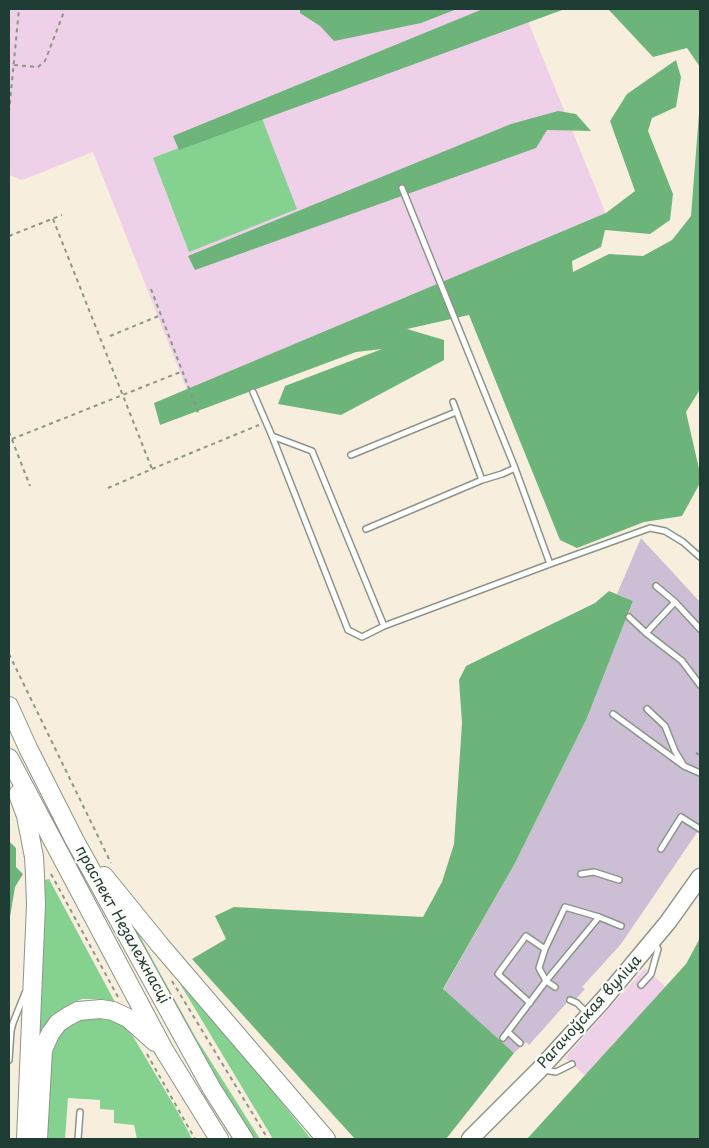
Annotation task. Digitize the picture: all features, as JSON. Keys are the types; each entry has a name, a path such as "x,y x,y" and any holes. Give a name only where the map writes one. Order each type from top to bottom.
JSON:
{"highway":[{"name":"праспект Незалежнасці","path":"9,706 74,839 212,1090 244,1139"},
{"name":"праспект Незалежнасці","path":"9,758 164,1050 218,1139"},
{"path":"9,768 26,816 34,857 36,905 26,1139"},
{"path":"74,839 160,945 326,1139"},
{"path":"38,1139 43,1050 50,1034 66,1017 78,1012 101,1009 113,1011 121,1008 128,1018 164,1050"}],"main road":[{"name":"Рагачоўская вуліца","path":"470,1139 539,1070 589,1016 668,922 700,877"}],"lane":[{"path":"402,188 515,468 550,564"},
{"path":"253,392 348,630 362,636 384,626 650,528 665,531 683,542 700,557"},
{"path":"453,402 482,480"},
{"path":"351,455 456,412"},
{"path":"272,436 312,451 384,626"},
{"path":"366,530 482,480 515,468"},
{"path":"656,586 675,602 700,629"},
{"path":"646,633 675,602"},
{"path":"628,617 682,661 700,685"},
{"path":"647,709 665,726 675,751 684,766"},
{"path":"613,714 684,766 700,773"},
{"path":"661,849 681,817 700,829"},
{"path":"580,874 594,872 619,880"},
{"path":"555,987 546,981 539,968 545,948 565,907 621,926"},
{"path":"503,1038 546,981 599,917"},
{"path":"530,1003 498,974 526,936 545,948"},
{"path":"641,985 651,974 658,949 653,940"},
{"path":"9,1060 11,1031 27,986 34,953"},
{"path":"570,1000 576,1003 589,1016"},
{"path":"508,1032 520,1043"},
{"path":"539,1070 556,1072 572,1064"},
{"path":"78,1139 80,1112"}],"path":[{"path":"9,112 20,9"},
{"path":"14,65 38,67 45,61 65,9"},
{"path":"9,236 62,215"},
{"path":"53,219 152,469"},
{"path":"151,288 199,415"},
{"path":"110,336 161,316"},
{"path":"12,440 183,371"},
{"path":"108,488 266,422"},
{"path":"9,432 30,486"},
{"path":"696,753 700,755"},
{"path":"51,874 121,1008"},
{"path":"145,1049 194,1139"}],"shaded area":[{"path":"9,9 523,9 606,214 187,390 93,152 22,180 9,175"},
{"path":"641,538 700,602 700,828 621,944 582,987 585,989 575,1000 572,997 529,1045 526,1042 514,1053 443,990 514,865 587,718 633,601 617,594"},
{"path":"645,968 668,989 588,1078 565,1058"}],"green space":[{"path":"300,9 457,9 421,23 334,41 320,26 300,13"},
{"path":"483,9 565,9 179,150 173,136"},
{"path":"608,9 700,9 700,67 687,48 653,57"},
{"path":"676,60 681,77 676,107 652,118 648,131 673,194 670,220 650,234 605,230 601,247 572,261 573,272 609,254 643,256 672,240 691,216 700,101 699,391 686,412 700,473 700,483 682,516 644,522 577,548 560,540 469,315 407,329 444,340 444,360 341,415 278,404 285,386 382,349 356,352 160,425 154,403 606,213 635,191 610,121 627,94"},
{"path":"558,111 576,114 591,131 547,130 536,148 195,270 188,256 511,124"},
{"path":"261,116 297,209 189,252 153,158"},
{"path":"609,591 633,601 587,718 514,865 443,989 514,1053 446,1139 355,1139 192,959 226,939 215,916 234,907 423,917 442,882 454,844 462,723 459,680 466,666 595,603"},
{"path":"9,841 16,848 16,867 23,874 15,887 10,917 9,916"},
{"path":"49,879 116,1004 107,1000 95,999 82,999 72,1003 62,1010 37,1049 45,880"},
{"path":"125,916 137,925 144,944 196,1038 260,1139 255,1139 237,1113"},
{"path":"700,938 700,1139 527,1139 686,964"},
{"path":"161,952 311,1139 273,1139"},
{"path":"89,1017 113,1020 125,1027 134,1038 192,1139 137,1139 134,1125 114,1123 114,1110 100,1109 100,1100 68,1098 65,1139 46,1139 51,1060 54,1047 68,1026"}]}
